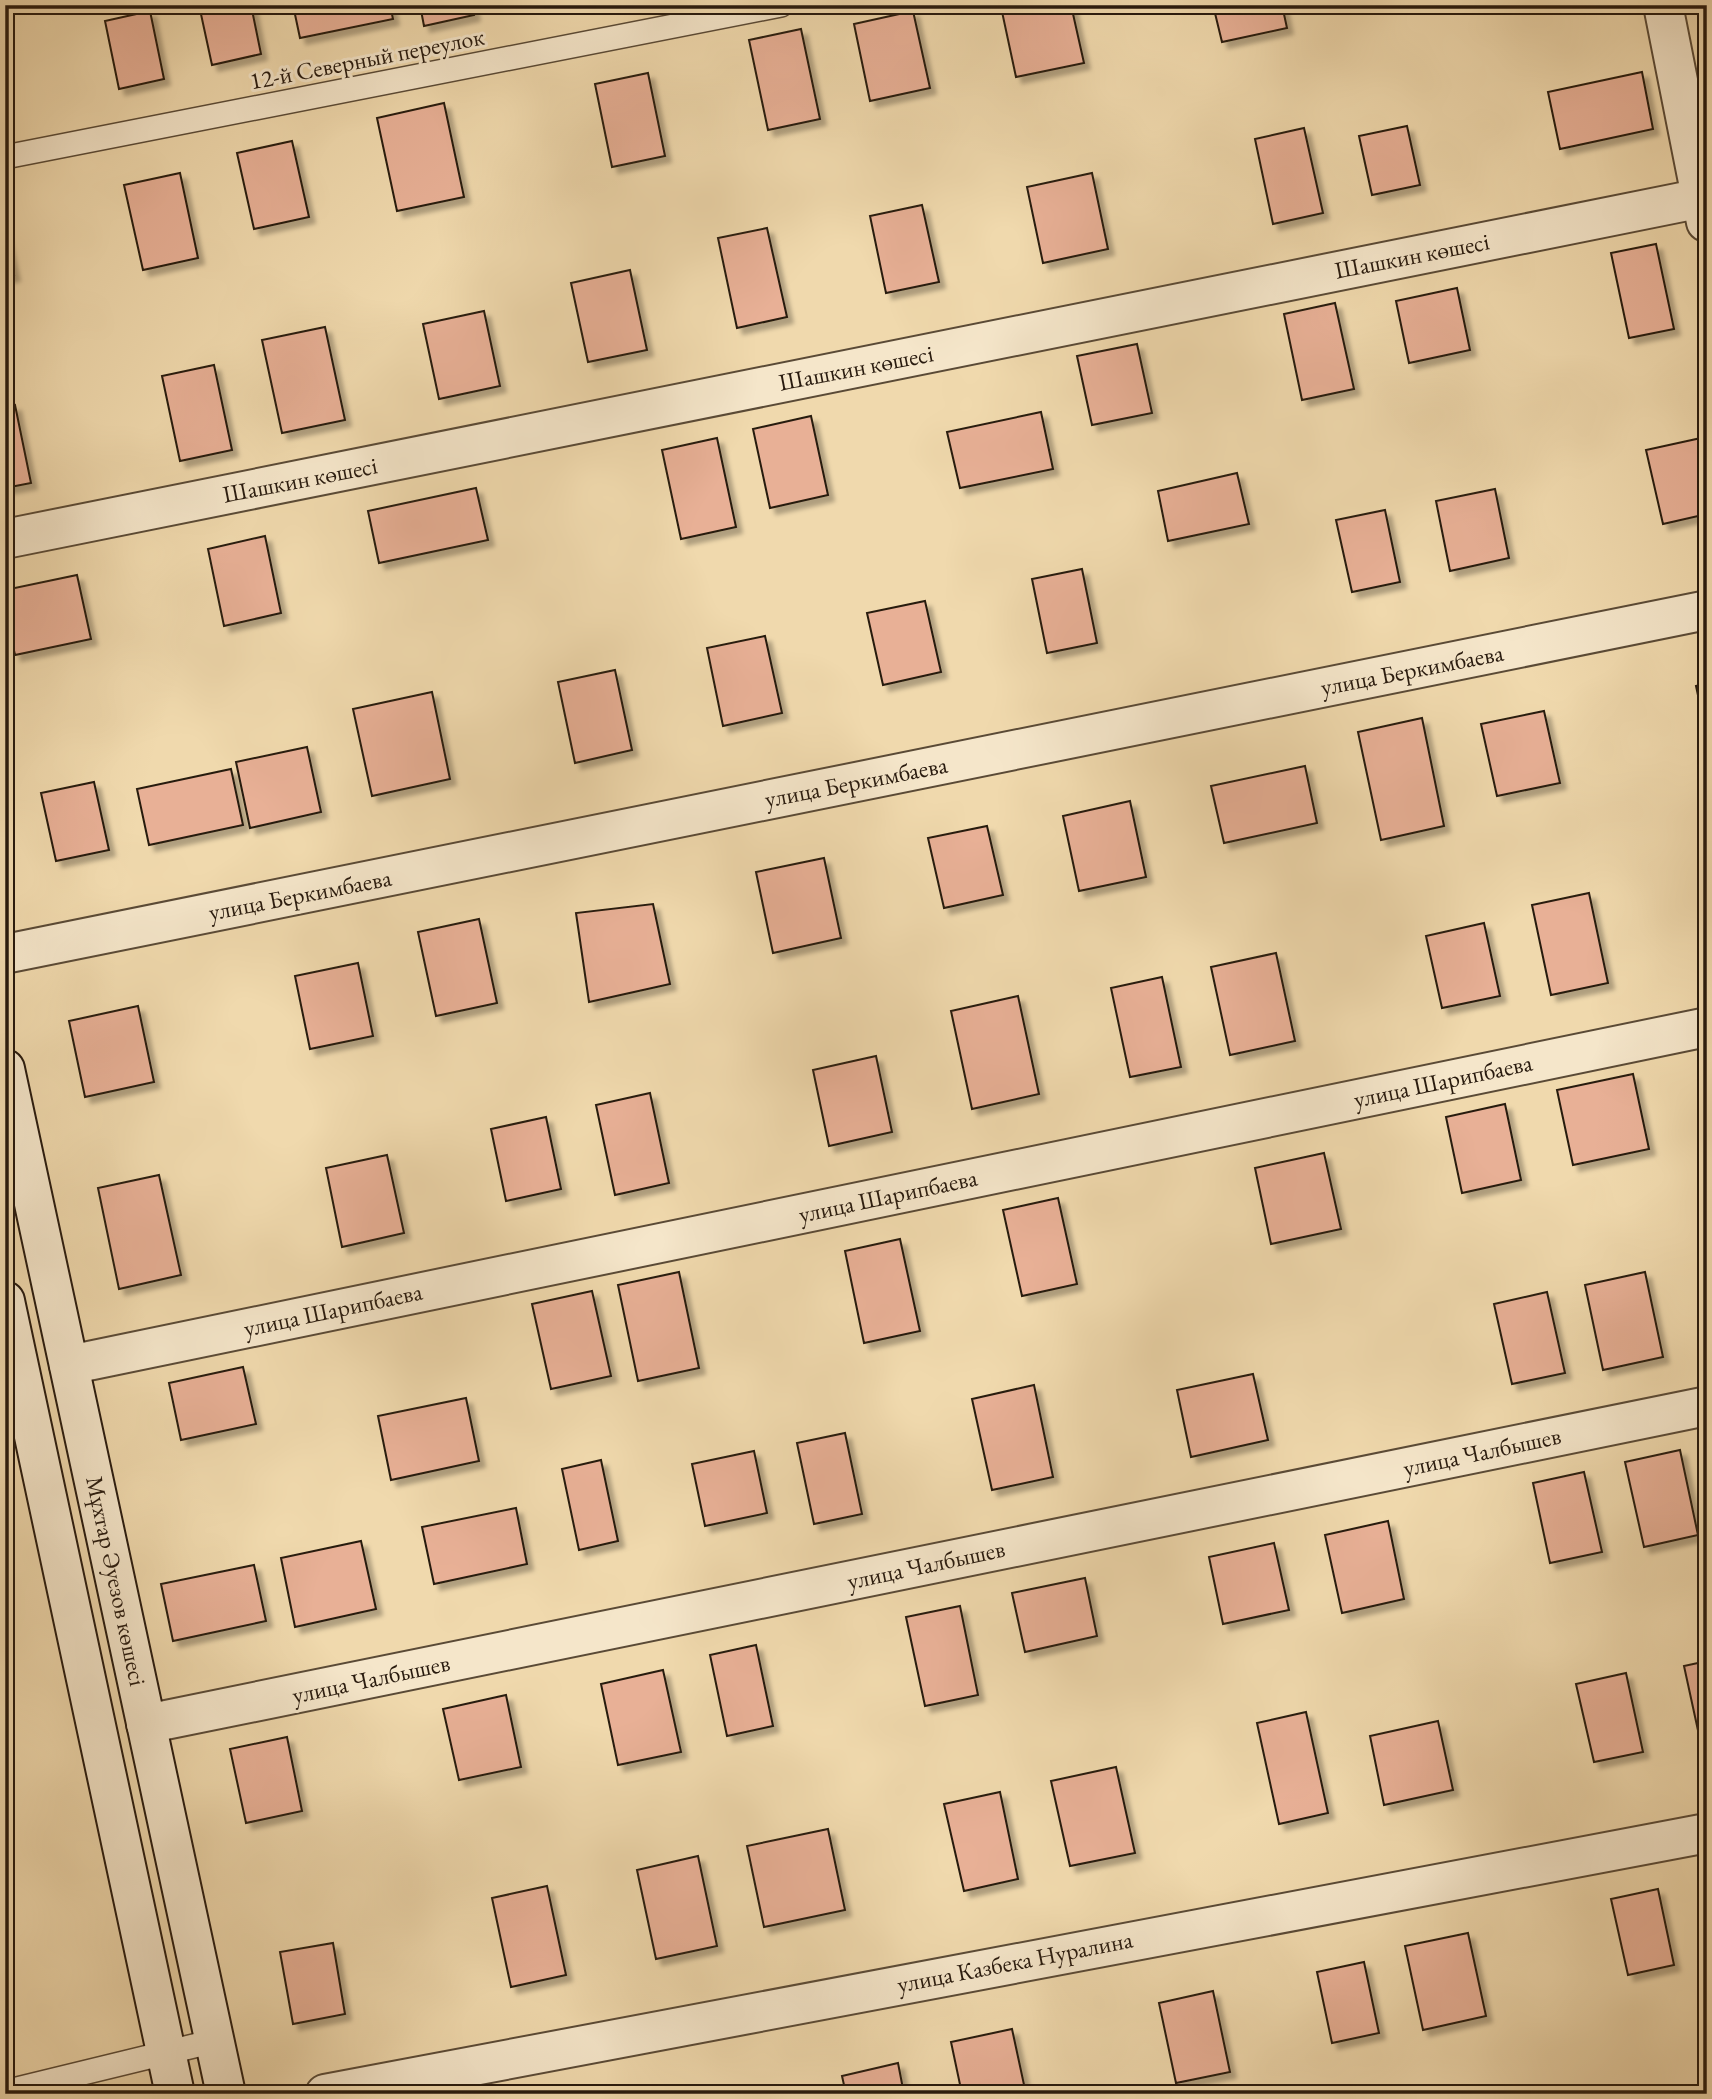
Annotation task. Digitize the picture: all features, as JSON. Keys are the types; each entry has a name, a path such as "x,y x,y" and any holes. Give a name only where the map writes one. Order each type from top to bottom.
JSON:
{"street":[{"path":"1662,5 1705,206"},
{"name":"Шашкин көшесі","path":"5,539 1705,206"},
{"name":"улица Беркимбаева","path":"5,954 1707,610"},
{"name":"улица Шарипбаева","path":"69,1365 1707,1027"},
{"name":"Мұхтар Әуезов көшесі","path":"5,1069 226,2094"},
{"name":"Мұхтар Әуезов көшесі","path":"5,1301 176,2094"},
{"name":"улица Чалбышев","path":"146,1724 1707,1406"},
{"name":"улица Казбека Нуралина","path":"325,2094 1707,1833"}],"lane":[{"name":"12-й Северный переулок","path":"5,157 781,5"},
{"path":"5,2092 214,2041"}],"building":[{"path":"199,5 251,5 261,54 212,65"},
{"path":"293,5 390,5 393,19 300,38"},
{"path":"420,5 472,5 474,15 424,26"},
{"path":"1071,5 1084,63 1016,77 1001,7"},
{"path":"1213,5 1282,5 1287,28 1222,42"},
{"path":"150,11 164,79 119,89 105,21"},
{"path":"913,11 930,88 870,101 854,24"},
{"path":"801,29 820,119 768,130 749,40"},
{"path":"1642,72 1653,129 1560,149 1548,92"},
{"path":"648,73 665,156 612,167 595,84"},
{"path":"444,103 464,197 397,211 377,118"},
{"path":"1407,126 1420,185 1372,195 1359,136"},
{"path":"1304,128 1323,213 1273,224 1255,139"},
{"path":"292,141 309,217 254,229 237,153"},
{"path":"180,173 198,258 143,270 124,185"},
{"path":"1092,173 1108,249 1043,263 1027,187"},
{"path":"922,205 939,282 886,293 870,216"},
{"path":"767,228 787,317 737,328 718,238"},
{"path":"5,235 14,275 5,277"},
{"path":"1656,244 1674,329 1629,338 1611,253"},
{"path":"630,270 647,350 588,362 571,283"},
{"path":"1457,288 1470,350 1409,363 1396,301"},
{"path":"1335,303 1354,389 1302,400 1284,314"},
{"path":"484,311 500,386 439,399 423,324"},
{"path":"325,327 345,420 282,433 262,340"},
{"path":"1137,344 1152,413 1092,425 1077,356"},
{"path":"214,365 232,450 180,461 162,376"},
{"path":"15,405 31,483 5,488 5,407"},
{"path":"1041,412 1053,469 960,488 947,432"},
{"path":"811,416 828,495 770,508 753,429"},
{"path":"717,438 736,527 681,539 662,450"},
{"path":"1701,438 1707,465 1707,514 1663,524 1646,450"},
{"path":"1237,473 1249,524 1168,541 1158,491"},
{"path":"476,488 488,540 379,563 368,511"},
{"path":"1495,489 1509,558 1450,571 1436,501"},
{"path":"1385,510 1400,582 1352,592 1336,520"},
{"path":"265,536 281,613 224,626 208,549"},
{"path":"1082,569 1097,643 1047,653 1032,579"},
{"path":"77,575 91,639 15,655 5,610 5,590"},
{"path":"925,601 941,672 883,685 867,613"},
{"path":"765,636 782,713 723,726 707,648"},
{"path":"615,670 632,750 575,763 558,682"},
{"path":"1707,683 1707,737 1696,686"},
{"path":"432,692 450,779 372,796 353,709"},
{"path":"1544,711 1560,783 1497,796 1481,724"},
{"path":"1422,718 1444,826 1381,840 1358,732"},
{"path":"307,747 321,812 250,828 236,762"},
{"path":"1305,766 1317,823 1224,843 1211,786"},
{"path":"231,769 243,825 149,845 137,789"},
{"path":"94,782 109,850 56,861 41,793"},
{"path":"1130,801 1146,877 1079,891 1063,816"},
{"path":"987,826 1003,895 944,908 928,838"},
{"path":"824,858 841,938 773,953 756,872"},
{"path":"1589,893 1608,983 1551,995 1532,905"},
{"path":"653,904 670,984 589,1002 576,913"},
{"path":"479,919 497,1003 436,1016 418,932"},
{"path":"1484,923 1500,996 1442,1008 1426,936"},
{"path":"1276,953 1295,1041 1230,1055 1211,967"},
{"path":"358,963 373,1036 310,1049 295,976"},
{"path":"1162,977 1181,1067 1130,1077 1111,988"},
{"path":"1018,996 1039,1094 972,1109 951,1011"},
{"path":"138,1006 154,1082 85,1097 69,1021"},
{"path":"876,1056 892,1132 829,1146 813,1070"},
{"path":"1633,1074 1649,1149 1573,1165 1557,1090"},
{"path":"650,1093 669,1183 615,1195 596,1105"},
{"path":"1505,1104 1521,1180 1462,1193 1446,1117"},
{"path":"546,1117 561,1189 506,1201 491,1129"},
{"path":"1324,1153 1341,1229 1271,1244 1255,1168"},
{"path":"387,1155 404,1233 342,1247 326,1168"},
{"path":"159,1175 181,1275 119,1289 98,1188"},
{"path":"1058,1198 1077,1284 1022,1296 1003,1210"},
{"path":"900,1239 920,1331 864,1343 845,1251"},
{"path":"679,1272 699,1368 638,1381 618,1285"},
{"path":"1645,1272 1663,1357 1603,1370 1585,1285"},
{"path":"592,1291 611,1376 551,1389 532,1304"},
{"path":"1547,1292 1565,1373 1512,1384 1494,1304"},
{"path":"243,1367 256,1424 181,1440 169,1383"},
{"path":"1253,1374 1268,1440 1191,1457 1177,1390"},
{"path":"1034,1385 1053,1477 992,1490 972,1399"},
{"path":"466,1398 479,1461 391,1480 378,1416"},
{"path":"845,1433 862,1514 814,1524 797,1443"},
{"path":"1680,1450 1698,1535 1644,1547 1625,1462"},
{"path":"754,1451 767,1513 705,1526 692,1464"},
{"path":"601,1460 618,1541 579,1550 562,1469"},
{"path":"1584,1472 1602,1552 1550,1563 1533,1483"},
{"path":"516,1508 527,1564 434,1584 422,1527"},
{"path":"1388,1521 1404,1599 1342,1613 1325,1535"},
{"path":"361,1541 376,1609 295,1627 281,1558"},
{"path":"1274,1543 1289,1610 1223,1624 1209,1557"},
{"path":"254,1565 266,1621 173,1641 161,1584"},
{"path":"1085,1578 1097,1636 1025,1652 1012,1593"},
{"path":"960,1606 978,1695 925,1706 906,1617"},
{"path":"756,1645 773,1726 727,1736 710,1655"},
{"path":"1707,1661 1707,1733 1699,1735 1684,1666"},
{"path":"663,1670 681,1752 618,1765 601,1684"},
{"path":"1626,1673 1643,1752 1594,1762 1576,1684"},
{"path":"506,1695 521,1767 459,1780 443,1709"},
{"path":"1306,1712 1328,1813 1279,1824 1257,1723"},
{"path":"1438,1721 1453,1790 1384,1805 1370,1736"},
{"path":"287,1737 302,1811 246,1823 230,1749"},
{"path":"1116,1767 1135,1853 1070,1866 1051,1781"},
{"path":"1000,1792 1018,1879 964,1891 944,1804"},
{"path":"828,1829 845,1910 764,1927 747,1846"},
{"path":"698,1856 717,1946 656,1959 637,1870"},
{"path":"547,1886 566,1975 511,1987 492,1898"},
{"path":"1658,1889 1674,1965 1628,1975 1611,1899"},
{"path":"1468,1933 1486,2016 1423,2030 1405,1946"},
{"path":"333,1943 345,2014 293,2024 280,1952"},
{"path":"1364,1962 1379,2033 1332,2043 1317,1972"},
{"path":"1213,1991 1230,2072 1176,2083 1159,2003"},
{"path":"1012,2029 1026,2094 962,2094 951,2042"},
{"path":"898,2063 904,2094 846,2094 842,2076"}]}
